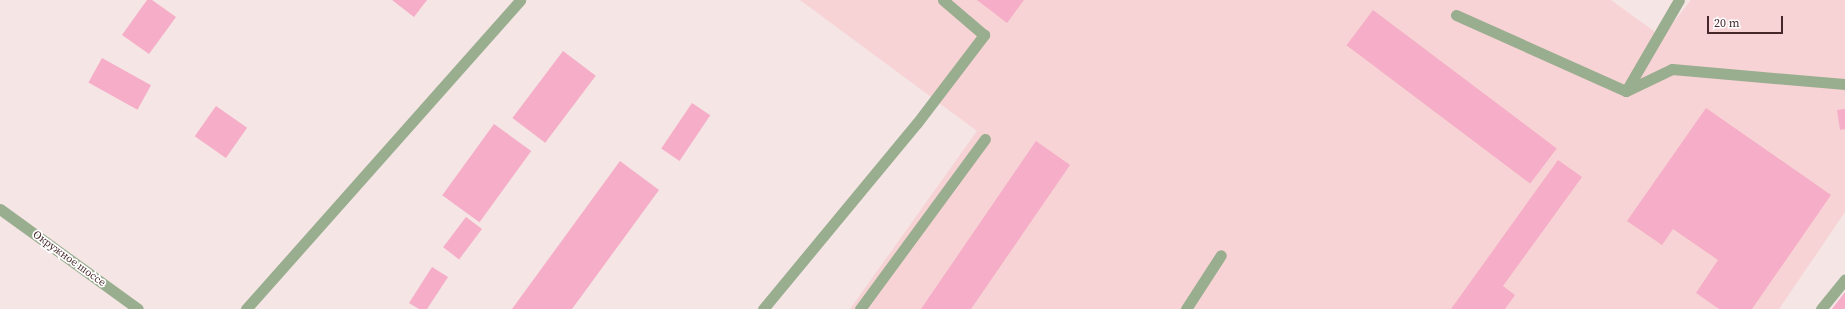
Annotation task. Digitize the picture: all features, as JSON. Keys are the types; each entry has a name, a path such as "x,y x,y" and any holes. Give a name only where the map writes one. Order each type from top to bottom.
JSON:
{"street":[{"path":"246,309 520,0"},
{"path":"764,309 917,123 984,35 943,0"},
{"path":"1626,91 1679,0"},
{"path":"1456,15 1626,91 1672,69 1845,84"},
{"path":"860,309 985,139"},
{"name":"Окружное шоссе","path":"0,209 138,309"},
{"path":"1186,309 1221,255"},
{"path":"1821,309 1845,279"}],"shaded area":[{"path":"800,0 1611,0 1662,37 1691,0 1845,0 1845,212 1779,309 850,309 977,131"}],"building":[{"path":"147,0 152,0 176,17 149,54 122,35"},
{"path":"392,0 427,0 414,17"},
{"path":"977,0 1024,0 1007,23"},
{"path":"1373,10 1557,148 1530,184 1347,45"},
{"path":"563,51 596,76 545,143 512,118"},
{"path":"102,58 151,85 137,110 88,82"},
{"path":"692,103 710,115 679,161 661,149"},
{"path":"216,106 247,128 226,158 195,136"},
{"path":"1706,108 1831,195 1752,309 1719,309 1696,293 1718,260 1673,229 1662,245 1627,221"},
{"path":"1845,109 1845,129 1840,130 1837,110"},
{"path":"494,124 531,151 479,222 442,195"},
{"path":"1036,141 1070,165 971,309 921,309"},
{"path":"1558,160 1582,177 1503,286 1515,295 1505,309 1451,309"},
{"path":"620,161 659,190 572,309 512,309"},
{"path":"466,217 482,229 459,259 443,247"},
{"path":"432,267 448,277 427,309 419,309 409,303"},
{"path":"1845,292 1845,309 1832,309"}]}
